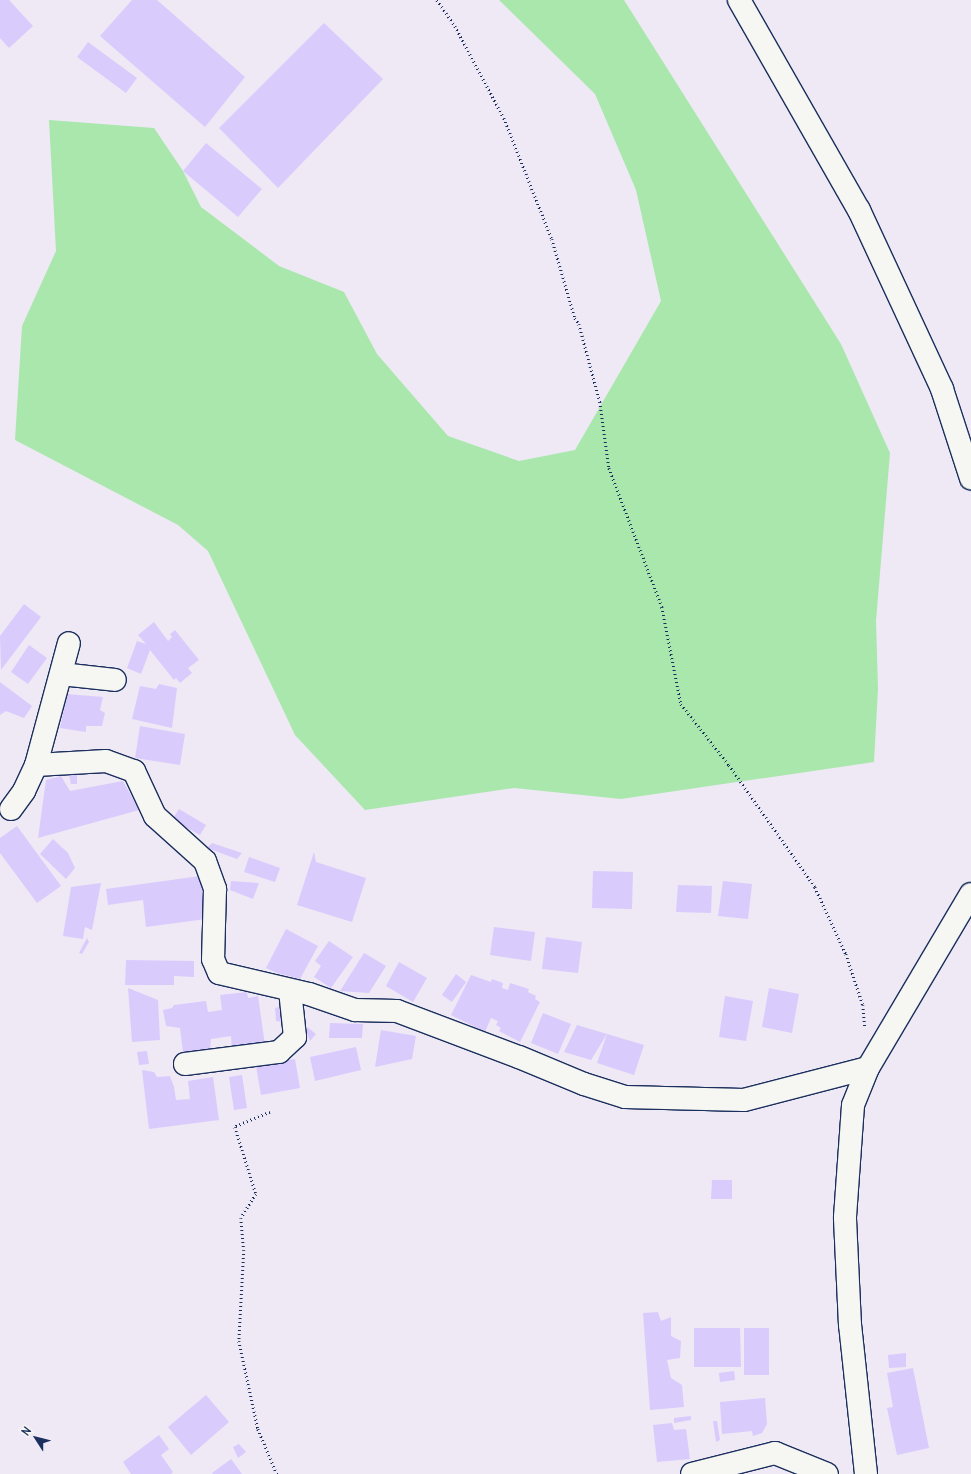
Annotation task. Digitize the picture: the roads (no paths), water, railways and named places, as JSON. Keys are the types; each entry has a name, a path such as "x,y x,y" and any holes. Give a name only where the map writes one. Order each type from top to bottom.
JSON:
{"street":[{"path":"739,0 859,210 942,389 971,478"},
{"path":"11,809 24,791 36,765 69,643"},
{"path":"61,674 115,680"},
{"path":"36,765 106,762 134,771 155,816 205,861 215,889 213,959 219,973 290,990 356,1010 397,1011 520,1057 584,1084 626,1097 744,1100 868,1068"},
{"path":"866,1474 850,1325 845,1218 853,1104 868,1068 971,894"},
{"path":"185,1064 280,1052 295,1037 290,990"},
{"path":"692,1474 775,1453 826,1474"}]}
